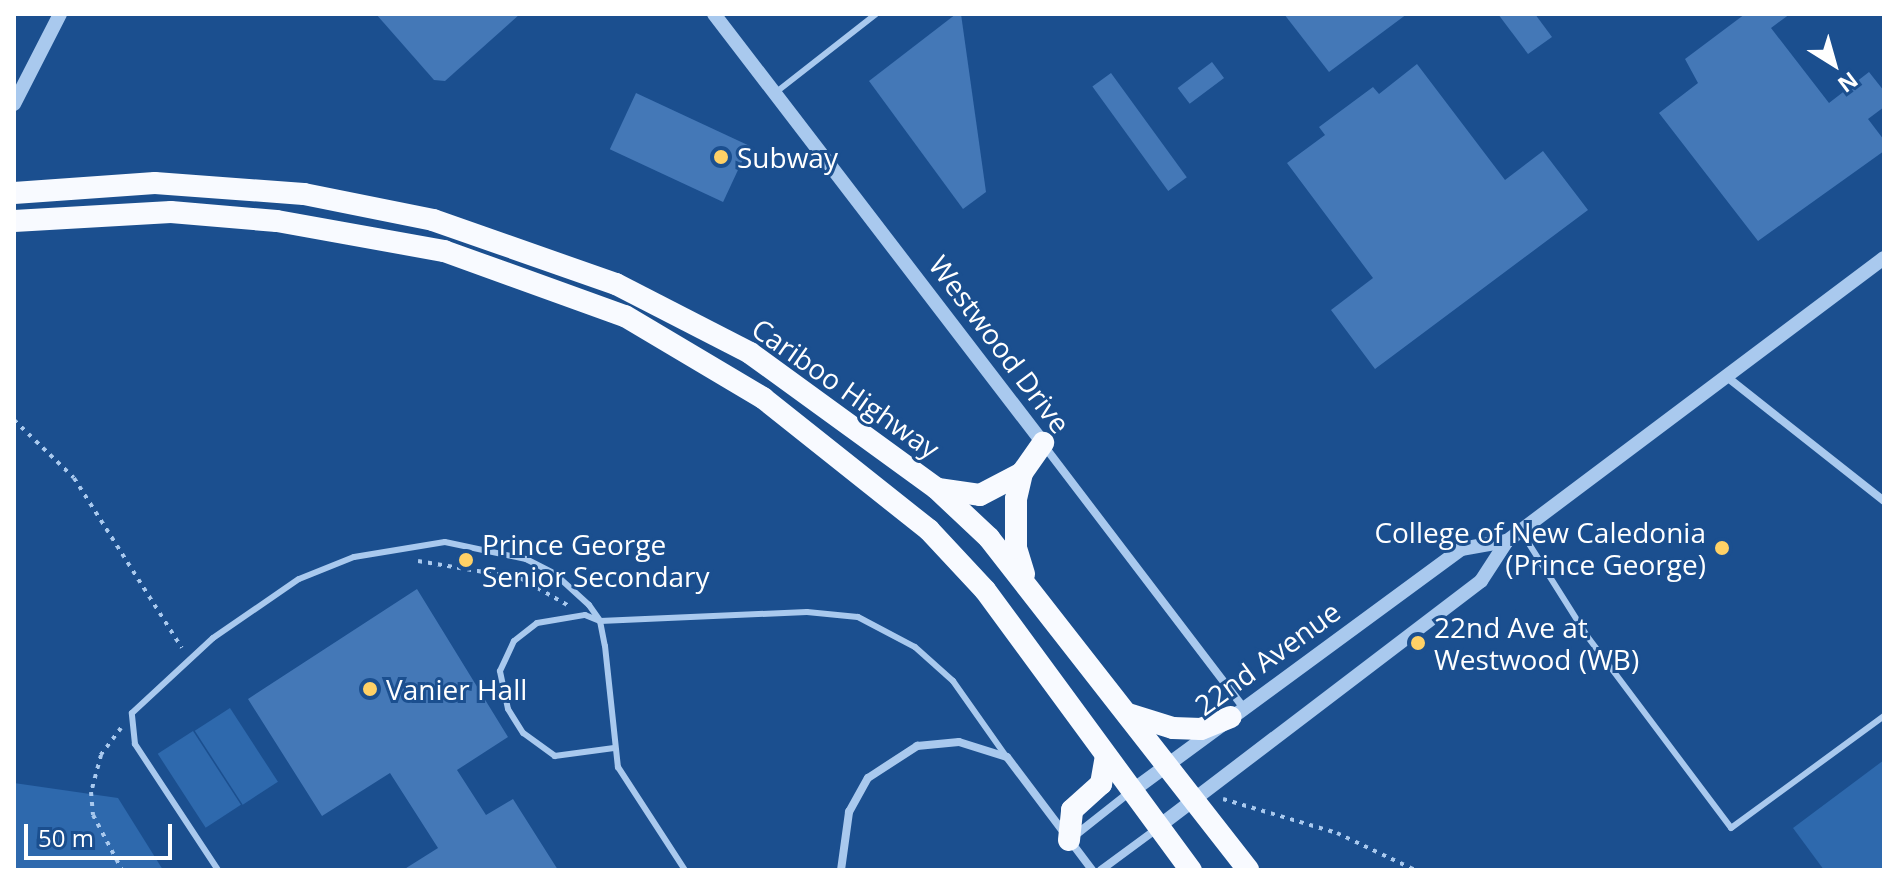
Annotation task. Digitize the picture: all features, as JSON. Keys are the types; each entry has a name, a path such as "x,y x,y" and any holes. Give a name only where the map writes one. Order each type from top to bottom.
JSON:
{"highway":[{"name":"Cariboo Highway","path":"20,192 155,183 304,194 433,220 616,284 750,353 936,488 989,538 1248,870"},
{"name":"Cariboo Highway","path":"14,221 171,212 277,221 444,251 625,316 763,398 929,530 985,590 1191,870"},
{"path":"1027,585 1014,520 1022,473 1043,443"},
{"path":"936,488 980,495 1022,473"},
{"path":"1128,714 1173,728 1201,729 1237,712"},
{"path":"1069,840 1072,810 1101,784 1106,756"}],"street":[{"path":"14,104 60,14"},
{"name":"Westwood Drive","path":"721,17 775,93 1043,443 1237,712"},
{"name":"22nd Avenue","path":"1101,870 1481,581 1507,541 1884,258"},
{"path":"1727,377 1884,501"},
{"name":"22nd Avenue","path":"1069,840 1237,712 1461,549 1507,541"},
{"path":"841,870 849,812 868,778 917,746 959,742 1007,757 1092,870"}],"lane":[{"path":"775,93 876,14"},
{"path":"1521,531 1587,636 1731,828 1884,716"},
{"path":"218,870 135,744 132,713 189,659 247,612 299,579 354,557 411,544 478,545 526,559 577,592 600,621 618,767 685,870"},
{"path":"614,748 569,756 542,751 523,733 501,688 500,671 514,641 537,623 585,615 600,621 807,612 858,617 915,647 953,681 1007,757"}],"path":[{"path":"14,420 74,478 189,659"},
{"path":"414,561 520,578 585,615"},
{"path":"122,870 93,815 91,792 101,755 132,713"},
{"path":"1195,799 1235,799 1337,833 1415,870"}],"shaded area":[{"path":"230,708 278,782 243,805 195,731"},
{"path":"193,731 241,805 206,828 158,754"},
{"path":"1884,760 1884,870 1824,870 1793,828"},
{"path":"14,783 118,798 163,870 14,870"}],"building":[{"path":"376,14 520,14 445,81 434,80"},
{"path":"956,14 961,14 986,192 963,209 869,81"},
{"path":"1284,14 1407,14 1329,72"},
{"path":"1498,14 1535,14 1552,37 1528,54"},
{"path":"1745,14 1790,14 1771,28 1829,103 1869,72 1884,91 1884,107 1868,119 1884,140 1884,151 1758,241 1659,113 1698,83 1685,59"},
{"path":"1212,62 1224,78 1190,104 1178,88"},
{"path":"1417,64 1505,180 1543,151 1588,210 1375,369 1331,310 1373,278 1287,163 1325,135 1319,127 1373,87 1379,94"},
{"path":"1111,73 1187,177 1168,191 1092,87"},
{"path":"636,93 749,146 723,202 610,149"},
{"name":"Prince George Senior Secondary","path":"417,589 508,737 457,770 486,815 513,799 558,870 403,870 438,848 390,773 322,816 248,699"}],"place":[{"name":"Subway","path":"721,157"},
{"name":"College of New Caledonia (Prince George)","path":"1722,548"},
{"name":"Prince George Senior Secondary","path":"466,560"},
{"name":"22nd Ave at Westwood (WB)","path":"1418,643"},
{"name":"Vanier Hall","path":"370,689"}]}
